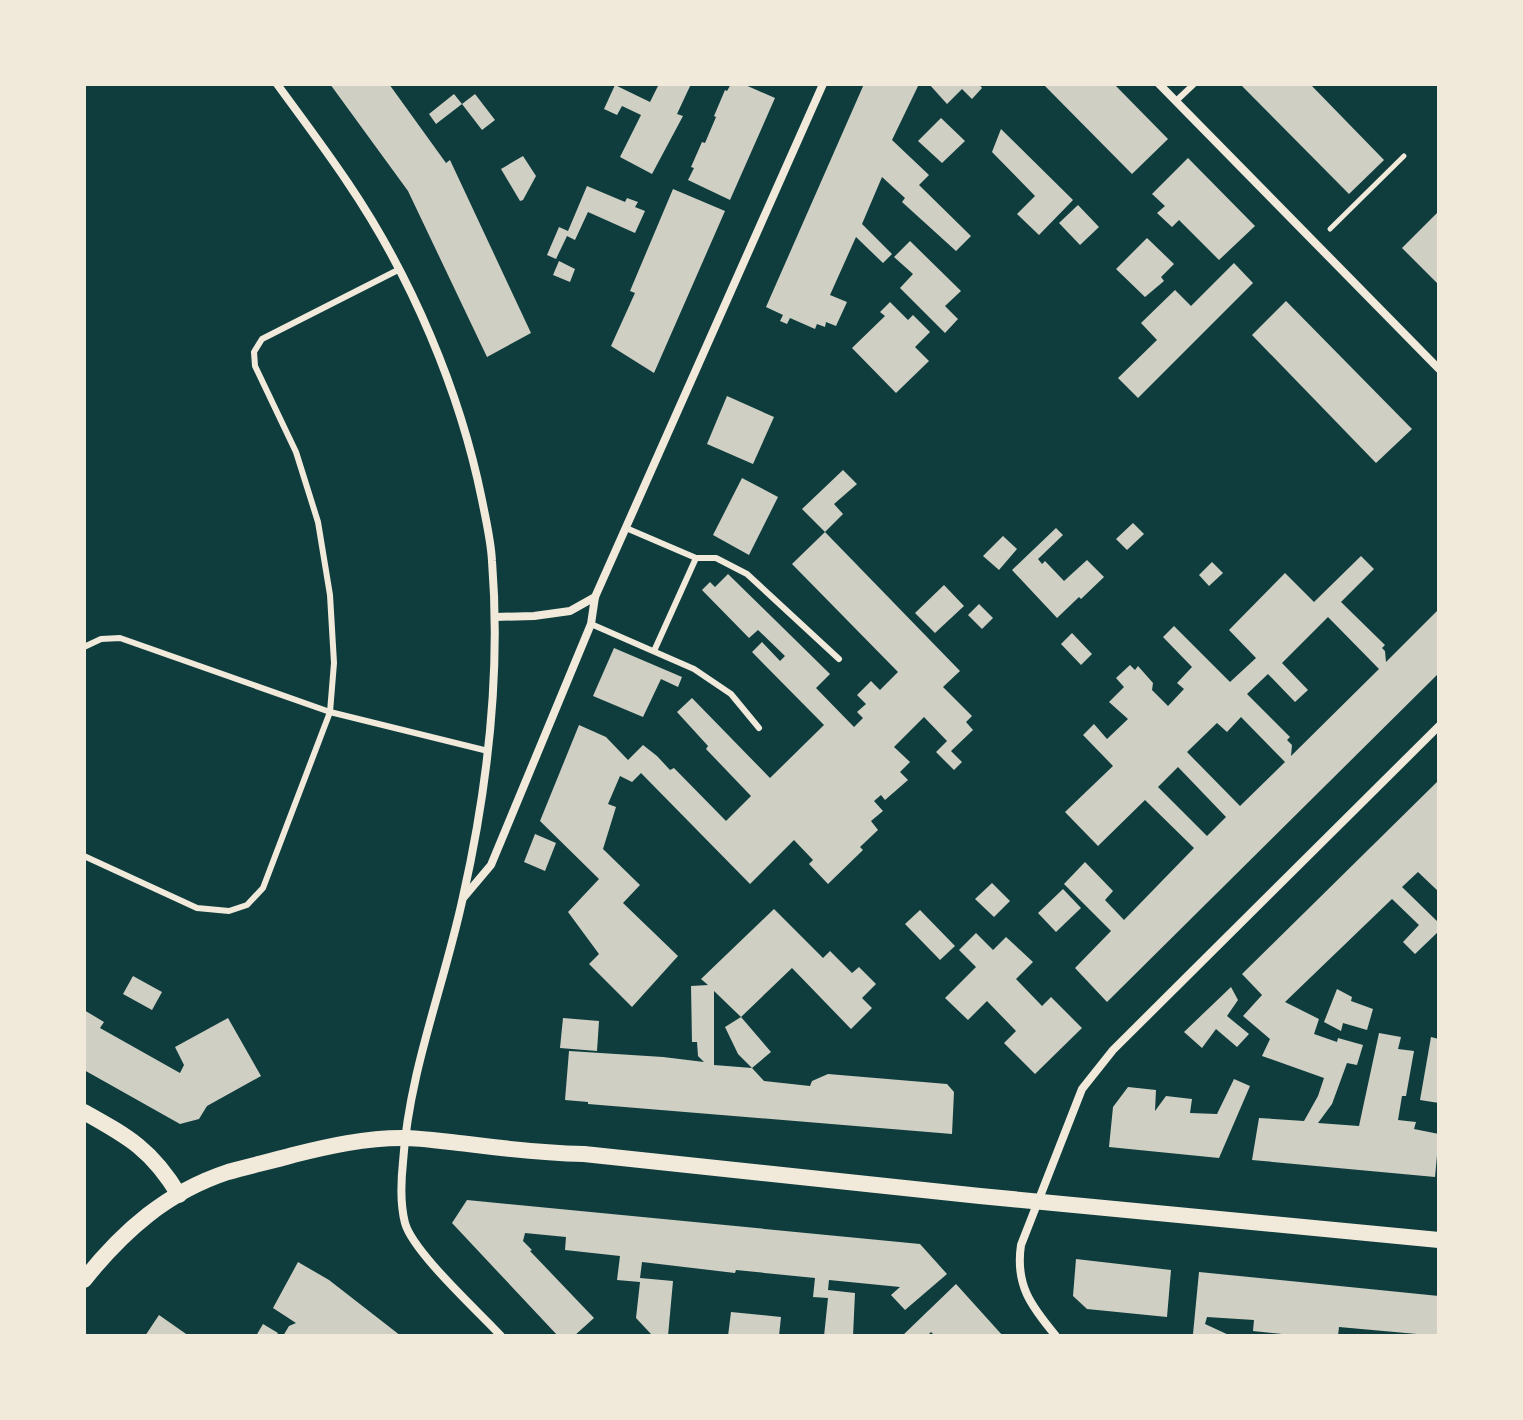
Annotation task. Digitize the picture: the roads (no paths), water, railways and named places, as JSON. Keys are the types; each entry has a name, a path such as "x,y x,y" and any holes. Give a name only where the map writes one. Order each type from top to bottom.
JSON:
{"main road":[{"path":"84,1112 138,1144 165,1171 179,1195"},
{"path":"84,1280 109,1250 152,1211 230,1172 361,1141 404,1138 1439,1240"}],"street":[{"path":"277,84 369,217 398,270 446,373 474,458 492,556 495,665 479,819 452,944 412,1086 401,1183 406,1226 425,1256 501,1336"},
{"path":"463,898 491,865 591,624 595,597 823,84"},
{"path":"1159,84 1439,369"},
{"path":"495,617 570,611 595,597"},
{"path":"1056,1336 1028,1299 1019,1271 1021,1245 1082,1089 1124,1039 1439,726"}],"lane":[{"path":"1176,101 1194,84"},
{"path":"84,856 197,908 229,911 247,905 263,888 330,712 334,663 330,595 318,522 296,452 255,366 254,352 262,339 398,270"},
{"path":"626,528 696,558 716,558 747,574 839,659"},
{"path":"654,651 696,558"},
{"path":"591,624 694,669 731,694 759,728"},
{"path":"84,647 101,639 120,638 330,712 488,751"}]}
